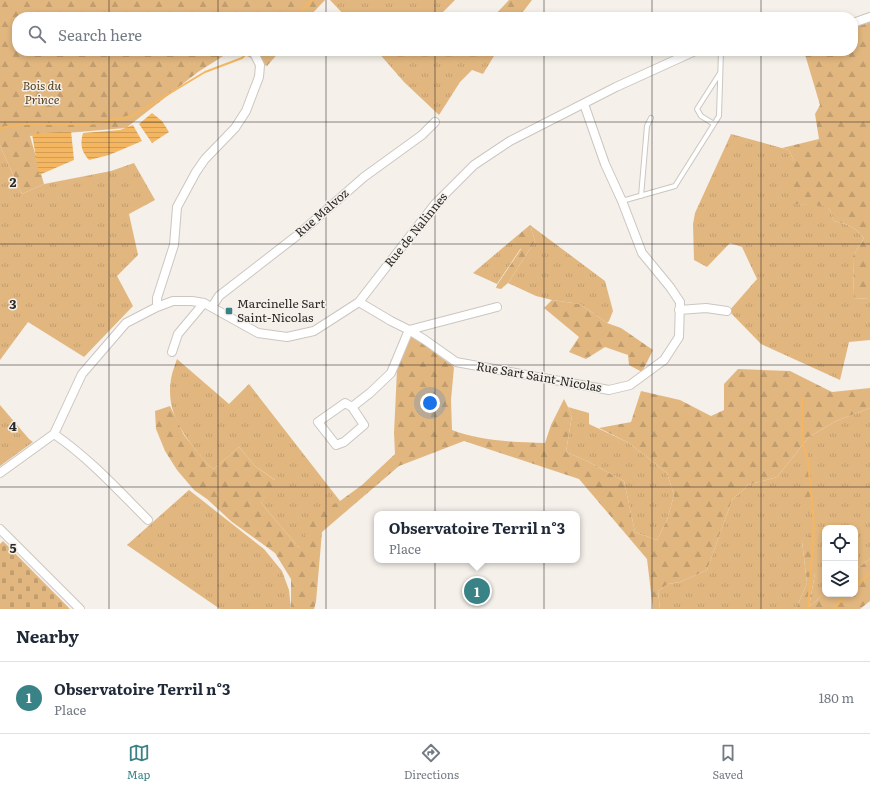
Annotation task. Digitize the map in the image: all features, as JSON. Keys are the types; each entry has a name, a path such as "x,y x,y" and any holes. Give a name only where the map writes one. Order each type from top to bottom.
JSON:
{"street":[{"path":"858,21 870,17"},
{"path":"157,307 157,298 174,245 177,207 201,166 235,128 246,111 259,77 260,65 256,56"},
{"name":"Rue de Nalinnes","path":"0,473 54,434 82,374 126,323 157,307 173,302 192,301 204,303 258,333 286,337 314,331 360,302 435,204 474,165 510,141 685,56"},
{"name":"Rue Sart Saint-Nicolas","path":"360,302 409,330 456,362 609,390 630,385 664,360 679,337 680,302 642,254 622,201 605,164 584,104"},
{"name":"Rue Malvoz","path":"212,307 219,296 299,234 364,177 422,135 435,122"},
{"path":"172,352 178,334 204,303"},
{"path":"352,407 370,393 391,373 409,330 496,307"},
{"path":"680,310 706,308 727,311"},
{"path":"345,403 352,407 364,424 344,442 336,445 318,422 345,403"},
{"path":"54,434 86,458 148,520"},
{"path":"0,529 80,609"}],"lane":[{"path":"622,201 675,186 720,116 721,56"},
{"path":"714,124 701,116 697,109 721,72"},
{"path":"641,196 647,126 648,122 652,118"}],"green space":[{"name":"Bois du Prince","path":"0,0 325,0 314,12 12,12 12,56 223,56 198,72 126,128 30,136 44,184 22,194 0,146"},
{"path":"330,0 455,0 443,12 341,12"},
{"path":"509,0 532,0 523,12 498,12"},
{"path":"870,22 870,299 854,298 853,256 864,238 851,226 834,221 830,210 825,206 794,204 794,161 789,150 782,148 819,139 815,114 820,105 805,56 858,56 858,26"},
{"path":"247,56 276,56 267,66"},
{"path":"381,56 494,56 483,74 472,70 460,82 439,115 404,82"},
{"path":"731,134 789,150 794,161 794,204 825,205 830,210 834,221 851,226 864,238 853,256 854,298 870,299 870,340 849,342 840,380 761,344 729,311 757,279 742,247 730,243 707,267 694,260 693,224 695,213"},
{"path":"0,146 22,194 44,184 111,171 134,163 155,200 129,214 138,255 117,276 133,306 84,357 28,322 0,360"},
{"path":"530,225 605,281 613,311 607,323 580,304 536,296 508,283 535,241"},
{"path":"530,225 535,241 508,283 501,289 496,288 521,249 512,240"},
{"path":"512,240 521,248 497,284 473,273"},
{"path":"552,300 580,304 607,323 621,328 653,350 642,372 629,365 628,355 605,347 586,359 569,352 579,337 544,308"},
{"path":"409,334 454,367 451,400 452,430 486,439 545,443 551,425 564,399 572,415 566,452 587,461 624,481 635,532 657,540 667,520 674,495 667,473 629,443 599,428 631,422 641,391 680,400 711,416 724,410 724,384 738,369 790,371 832,392 870,388 870,408 836,421 809,437 777,477 748,485 732,500 707,570 680,582 668,584 658,591 660,609 653,609 647,559 579,479 464,441 399,466 322,532 316,602 314,609 291,609 291,579 275,553 232,522 207,499 194,490 177,470 165,451 156,429 155,411 170,406 184,435 209,466 214,469 239,447 255,466 276,481 261,503 299,548 314,514 340,501 362,485 395,454 394,433 397,370"},
{"path":"177,359 229,404 249,384 340,501 299,548 261,503 275,480 255,466 239,447 214,469 209,466 186,436 175,416 171,404 171,379"},
{"path":"0,405 33,442 0,466"},
{"path":"568,407 589,413 589,424 629,443 667,473 674,495 667,520 657,540 635,532 624,481 587,461 566,452 572,415"},
{"path":"870,408 870,559 858,568 858,525 822,525 822,596 809,607 815,573 802,541 807,583 796,609 660,609 658,591 668,584 680,582 707,570 732,500 748,485 777,477 809,437 836,421"},
{"path":"808,469 816,474 815,509 809,514 806,508 802,482"},
{"path":"189,490 264,549 282,571 289,590 291,609 220,609 127,545"},
{"path":"812,534 816,541 815,573 809,607 822,596 822,597 858,597 858,568 870,559 870,601 860,609 796,609 807,583 802,541"},
{"path":"3,541 70,609 0,609 0,544"}],"shaded area":[{"path":"152,113 162,121 169,132 152,143 139,124"},
{"path":"133,125 142,141 109,155 89,160 84,154 81,144 83,133 120,130"},
{"path":"71,131 74,160 39,175 32,134"}],"waterway":[{"path":"301,12 312,0"},
{"path":"0,128 25,124 90,124 132,116 205,72 244,56"},
{"path":"802,398 802,440 808,460 814,526 808,609"},
{"path":"858,584 870,573"},
{"path":"834,609 844,597"}],"place":[{"name":"Marcinelle Sart Saint-Nicolas","path":"229,311"},
{"name":"Observatoire Terril n°3","path":"477,591"}]}
